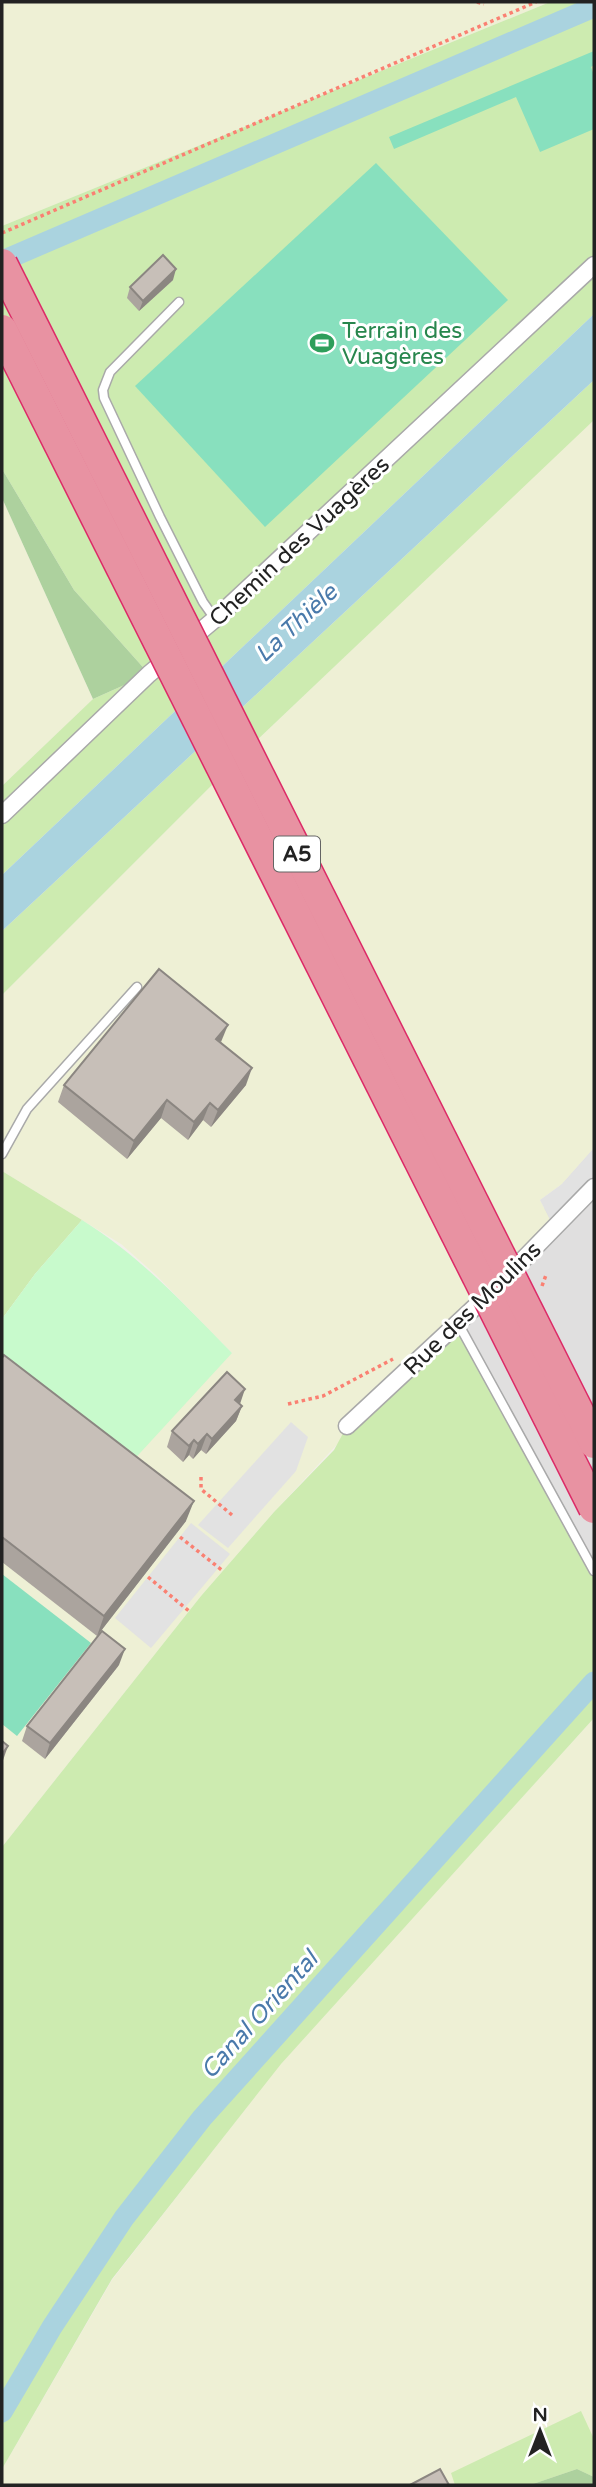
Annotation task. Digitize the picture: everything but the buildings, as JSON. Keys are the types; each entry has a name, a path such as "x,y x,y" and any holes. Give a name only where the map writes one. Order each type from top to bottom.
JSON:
{"highway":[{"name":"A5","path":"2,264 594,1443"},
{"name":"A5","path":"2,330 594,1508"}],"street":[{"name":"Chemin des Vuagères","path":"2,815 149,674 215,619 594,265"},
{"name":"Rue des Moulins","path":"347,1426 459,1325 594,1187"}],"lane":[{"path":"179,302 110,372 103,390 110,415 203,602 215,619"},
{"path":"2,1154 27,1109 137,987"},
{"path":"459,1325 594,1571"}],"path":[{"path":"477,2 484,4"},
{"path":"2,233 536,2"},
{"path":"288,1404 323,1396 369,1368 395,1358"},
{"path":"201,1477 201,1489 232,1515"},
{"path":"180,1537 223,1572"},
{"path":"148,1577 189,1611"}],"shaded area":[{"path":"594,1148 594,1571 459,1325 562,1184"},
{"path":"594,1148 594,1187 555,1229 540,1200 562,1184"},
{"path":"291,1422 308,1437 296,1471 228,1548 198,1525"},
{"path":"191,1523 230,1554 151,1648 115,1618"}],"green space":[{"path":"2,2 550,2 2,226"},
{"path":"550,2 594,2 594,314 2,875 2,786 93,699 149,674 74,590 2,469 2,226"},
{"path":"594,51 594,65 591,67 594,75 594,129 540,152 516,97 394,149 389,137"},
{"name":"Terrain des Vuagères","path":"376,163 508,300 265,527 135,386"},
{"path":"594,380 594,420 252,745 2,995 2,931"},
{"path":"594,419 594,1148 562,1184 540,1200 555,1229 345,1436 274,1512 201,1596 2,1847 2,1370 232,1353 156,1275 121,1244 2,1171 2,995 252,745"},
{"path":"2,469 74,590 149,674 93,699 2,498"},
{"path":"2,498 93,699 2,786"},
{"path":"2,1171 82,1220 35,1274 2,1319"},
{"path":"82,1220 142,1265 232,1353 129,1465 2,1370 2,1319 35,1274"},
{"path":"459,1325 594,1571 594,1718 281,2064 112,2279 2,2469 2,1847 201,1596 274,1512 334,1450 347,1426"},
{"path":"2,1574 91,1643 17,1736 2,1724"},
{"path":"594,1718 594,2485 2,2485 2,2469 112,2280 281,2063"},
{"path":"581,2411 594,2439 594,2477 577,2469 530,2485 455,2485 451,2473"},
{"path":"577,2469 594,2477 594,2485 530,2485"}],"water":[{"name":"La Thièle","path":"594,314 594,380 2,931 2,875"}],"waterway":[{"path":"2,261 594,7"},
{"name":"Canal Oriental","path":"2,2412 52,2327 124,2218 202,2118 594,1682"}],"place":[{"name":"Terrain des Vuagères","path":"322,343"}]}
